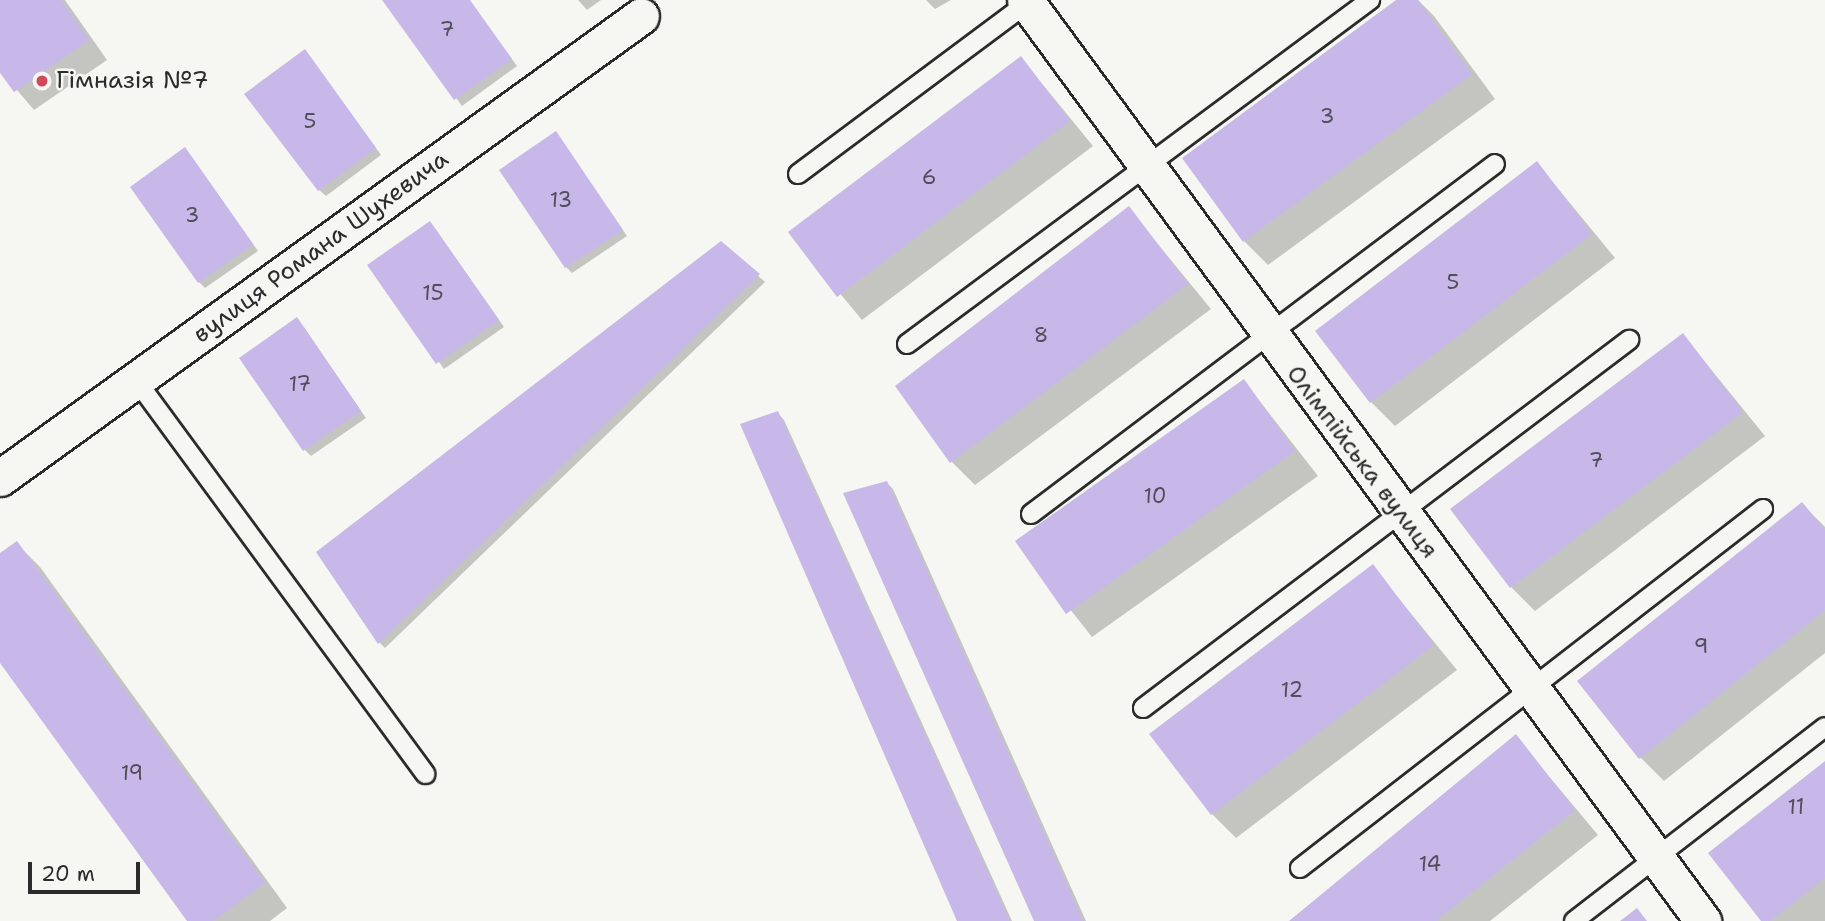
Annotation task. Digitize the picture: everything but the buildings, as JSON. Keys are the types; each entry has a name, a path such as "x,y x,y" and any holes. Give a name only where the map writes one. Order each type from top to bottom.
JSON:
{"street":[{"name":"Олімпійська вулиця","path":"1026,2 1144,169 1703,921"},
{"name":"вулиця Романа Шухевича","path":"0,478 641,16"}],"lane":[{"path":"907,344 1370,0"},
{"path":"798,174 1026,2"},
{"path":"1031,514 1270,337 1495,164"},
{"path":"1143,708 1402,515 1629,340"},
{"path":"136,380 425,774"},
{"path":"1300,869 1763,509"},
{"path":"1574,921 1825,727"}],"place":[{"name":"Гімназія №7","path":"42,81"}]}
